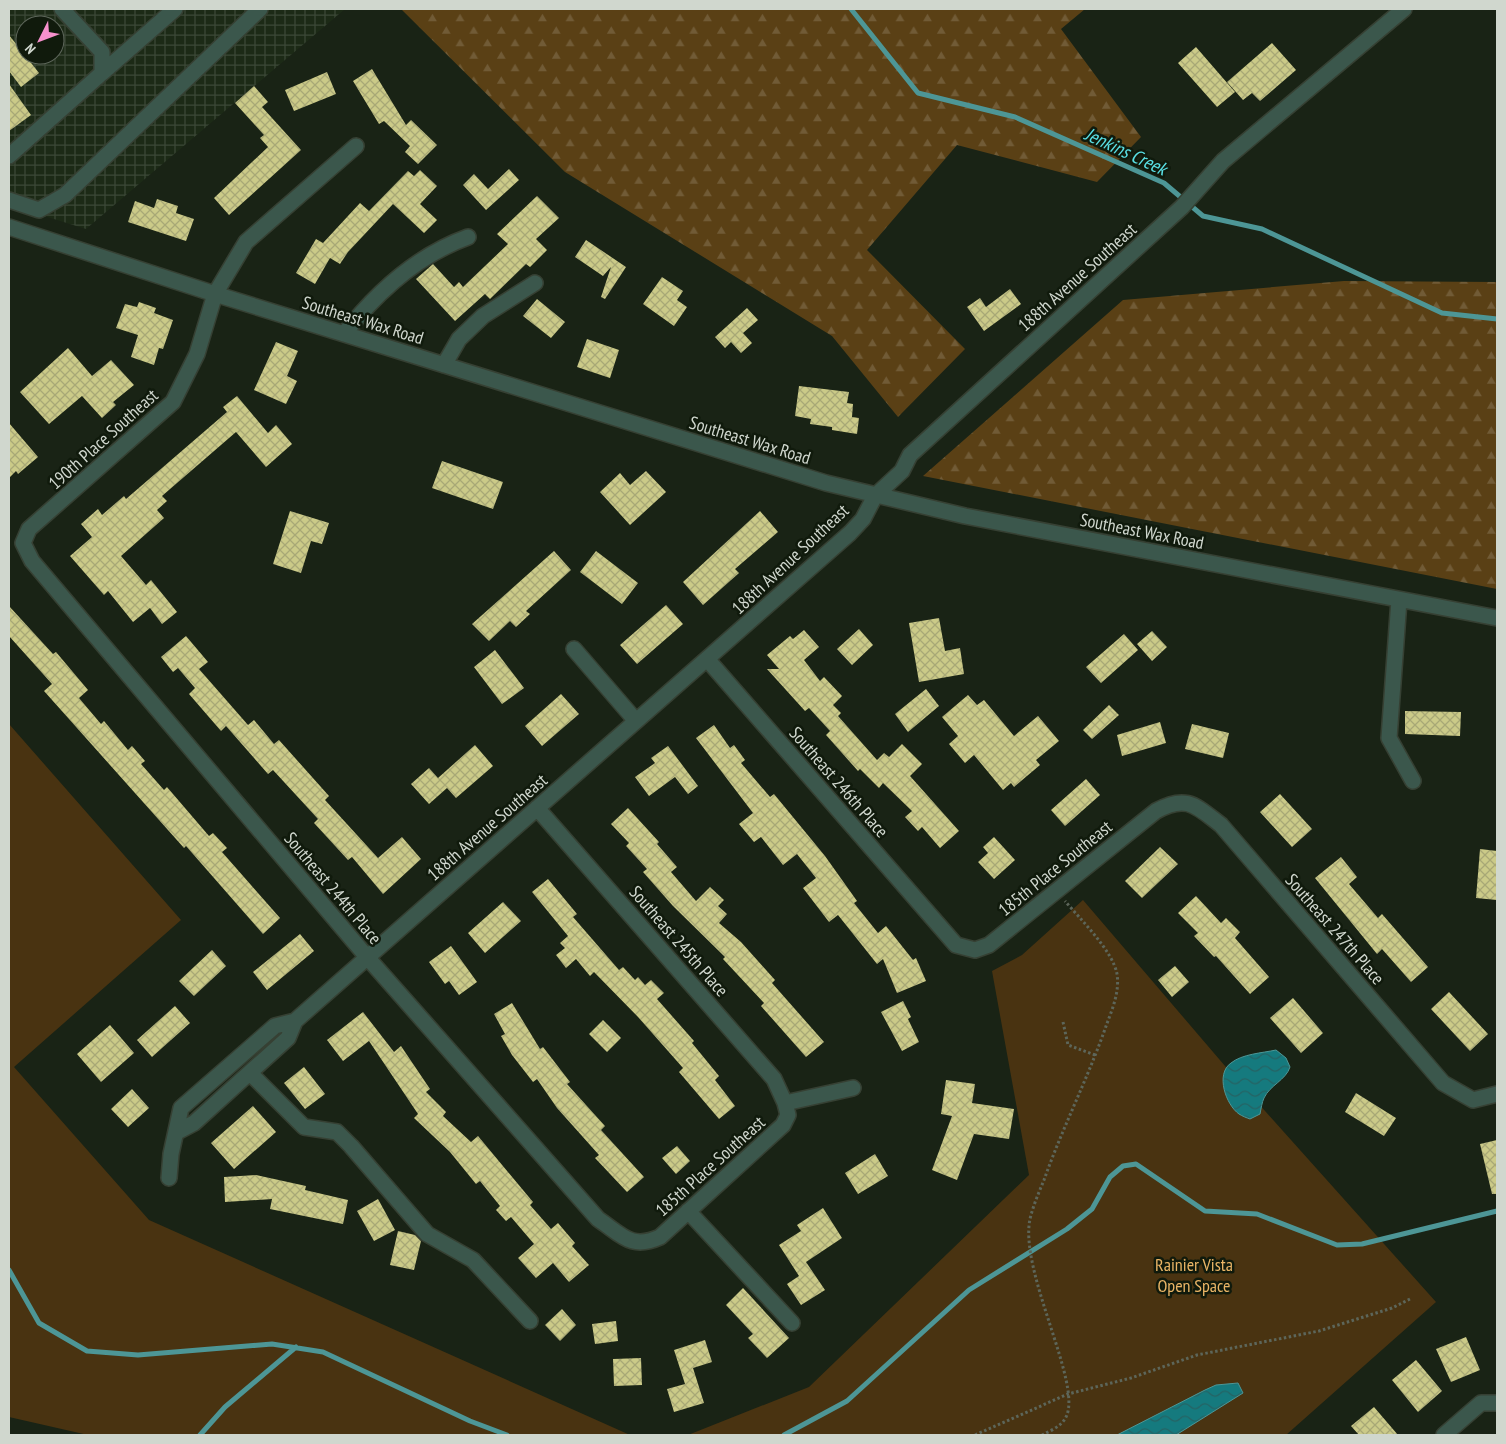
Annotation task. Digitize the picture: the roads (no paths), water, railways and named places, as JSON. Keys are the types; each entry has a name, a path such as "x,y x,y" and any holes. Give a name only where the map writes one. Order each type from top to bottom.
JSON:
{"street":[{"path":"62,9 102,52 102,73"},
{"path":"9,156 175,9"},
{"path":"9,200 39,210 65,195 260,9"},
{"name":"188th Avenue Southeast","path":"177,1132 194,1123 288,1038 295,1021 850,533 863,519 875,496 902,472 910,455 1186,202 1223,161 1404,9"},
{"name":"190th Place Southeast","path":"23,543 30,529 173,402 197,354 215,294 246,242 356,146"},
{"name":"Southeast Wax Road","path":"9,227 215,294 826,483 875,496 965,516 1497,618"},
{"path":"344,334 365,307 409,270 445,246 468,237"},
{"path":"444,365 459,339 483,316 535,283"},
{"name":"Southeast 244th Place","path":"23,543 32,562 367,957 598,1219 632,1242"},
{"path":"1399,600 1389,738 1413,781"},
{"path":"574,649 636,721"},
{"name":"Southeast 246th Place","path":"707,659 942,931"},
{"name":"185th Place Southeast","path":"942,931 956,945 975,950 988,945 1156,811 1172,802 1193,804"},
{"name":"Southeast 247th Place","path":"1193,804 1221,825 1443,1083 1473,1100 1497,1094"},
{"name":"Southeast 245th Place","path":"537,808 774,1079 786,1103"},
{"name":"188th Avenue Southeast","path":"170,1178 171,1154 181,1108 275,1026 295,1021"},
{"path":"250,1073 304,1127 336,1132 352,1146 427,1234 473,1260 530,1321"},
{"path":"786,1103 853,1088"},
{"name":"185th Place Southeast","path":"632,1242 650,1241 660,1237 783,1125 788,1114 786,1103"},
{"path":"688,1211 792,1323"},
{"path":"1444,1435 1481,1403 1497,1403"}],"water":[{"path":"1276,1050 1286,1058 1290,1067 1288,1072 1267,1093 1260,1114 1250,1119 1239,1114 1230,1104 1224,1089 1223,1082 1226,1068 1236,1060 1252,1054"},
{"path":"1238,1383 1243,1393 1176,1435 1117,1435 1216,1385"}],"waterway":[{"name":"Jenkins Creek","path":"851,9 918,93 1015,117 1164,183 1203,216 1262,229 1442,313 1497,319"},
{"path":"784,1435 847,1401 969,1290 1067,1229 1092,1209 1110,1177 1123,1166 1136,1164 1205,1211 1257,1214 1337,1245 1362,1244 1497,1211"},
{"path":"9,1270 39,1323 87,1351 138,1355 272,1344 323,1352 470,1421 507,1435"},
{"path":"200,1435 225,1407 296,1347"}],"park label":[{"name":"Rainier Vista Open Space","path":"1194,1274"}]}
